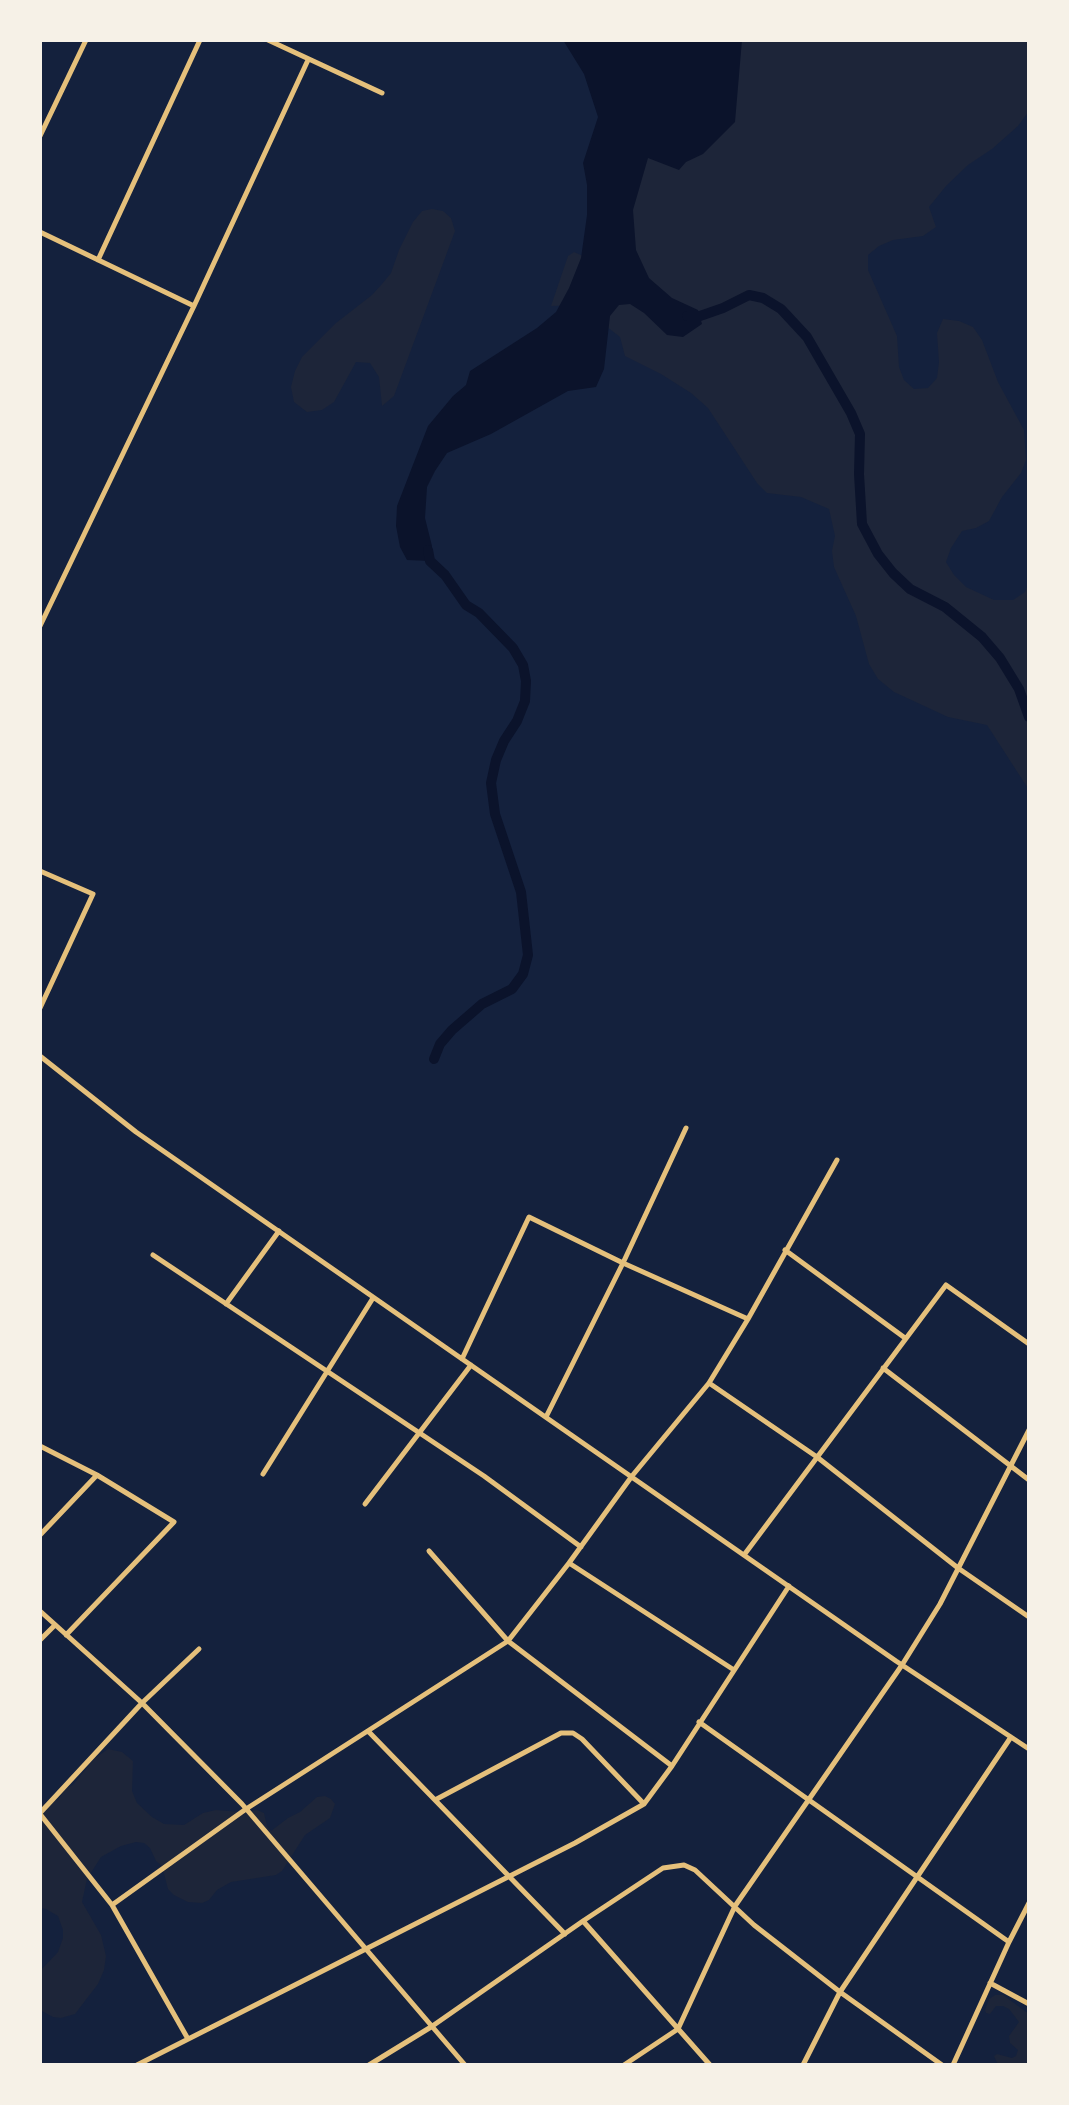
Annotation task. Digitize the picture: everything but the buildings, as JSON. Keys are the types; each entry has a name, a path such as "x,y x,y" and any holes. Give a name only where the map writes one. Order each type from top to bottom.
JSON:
{"street":[{"path":"40,136 86,40"},
{"path":"98,260 200,40"},
{"path":"268,40 382,93"},
{"path":"40,626 194,306 308,60"},
{"path":"40,232 194,306"},
{"path":"40,871 93,894 40,1008"},
{"path":"40,1056 136,1132 902,1665 1029,1749"},
{"path":"546,1417 623,1263 686,1128"},
{"path":"112,1905 246,1809 508,1641 632,1476 709,1383 837,1160"},
{"path":"463,1359 529,1217 748,1319"},
{"path":"226,1304 279,1231"},
{"path":"785,1250 905,1338"},
{"path":"153,1255 484,1476 580,1547"},
{"path":"744,1555 946,1285 1029,1344"},
{"path":"263,1474 373,1298"},
{"path":"365,1504 471,1365"},
{"path":"883,1368 1029,1480"},
{"path":"709,1383 817,1457 958,1568 1029,1617"},
{"path":"624,2065 678,2029 734,1906 810,1800 940,1604 1029,1430"},
{"path":"40,1446 97,1475 174,1522 66,1635"},
{"path":"40,1535 97,1475"},
{"path":"429,1551 508,1641 672,1766"},
{"path":"569,1563 734,1670"},
{"path":"137,2065 575,1843 645,1804 789,1586"},
{"path":"40,1611 142,1703 246,1809 465,2065"},
{"path":"40,1640 55,1625"},
{"path":"188,2039 112,1905 40,1813 142,1703 199,1649"},
{"path":"699,1722 1009,1942"},
{"path":"368,1731 565,1934"},
{"path":"435,1800 561,1733 573,1733 645,1804"},
{"path":"803,2065 840,1992 1011,1737"},
{"path":"369,2065 430,2027 663,1868 684,1865 695,1870 754,1925 840,1992 943,2065"},
{"path":"953,2065 1029,1903"},
{"path":"583,1921 710,2065"},
{"path":"990,1983 1029,2004"}],"shaded area":[{"path":"563,40 742,40 735,122 703,154 686,162 679,170 648,158 633,210 636,250 649,278 672,298 698,310 702,324 683,337 667,335 630,304 619,305 610,316 604,369 596,387 568,391 491,434 447,453 427,487 425,518 432,546 430,561 407,560 400,547 396,526 397,506 428,426 466,385 470,371 537,328 556,312 581,258 587,215 587,185 583,163 598,117 584,74"},
{"path":"686,40 1029,40 1029,111 1018,126 946,186 929,207 936,227 923,236 893,240 879,246 868,255 868,270 897,336 899,367 904,380 914,389 928,388 937,378 937,333 943,319 959,321 973,327 982,340 998,382 1024,430 1026,460 1021,473 1002,497 989,521 962,531 946,562 966,587 994,600 1013,600 1025,592 1029,582 1029,790 987,725 948,717 894,692 878,679 869,664 856,616 834,567 832,551 835,536 829,509 801,497 767,493 757,483 708,408 691,393 625,356 620,337 579,305 551,306 568,256 574,252 590,259 621,222"},
{"path":"422,211 443,211 451,218 455,231 394,396 382,406 379,377 370,363 356,362 334,402 322,410 307,412 294,402 291,387 302,357 336,323 382,284 391,273 413,222"},
{"path":"108,1749 122,1752 133,1761 132,1791 137,1803 164,1824 184,1825 203,1813 216,1810 257,1810 264,1813 271,1831 317,1797 325,1796 335,1804 330,1818 305,1835 282,1871 276,1875 231,1882 202,1903 188,1902 168,1889 162,1866 144,1843 121,1846 101,1857 87,1879 82,1902 101,1935 106,1956 104,1970 98,1984 75,2014 53,2017 40,2010 40,1971 58,1952 63,1930 58,1916 40,1908 40,1805 58,1800 94,1759"},
{"path":"995,1995 1003,1995 1029,2014 1029,2065 998,2065 994,2056 997,2054 1012,2058 1016,2056 1018,2050 1010,2043 1009,2036 1019,2022 1009,2009 1003,2006 996,2006 990,2014 986,2013 989,1999"}],"waterway":[{"path":"687,316 700,316 749,295 763,298 781,309 807,337 851,413 860,434 862,524 878,554 910,589 945,607 982,637 1000,658 1019,689 1029,717"},
{"path":"428,550 430,561 445,575 466,605 479,613 513,648 523,665 526,681 525,701 496,760 491,783 495,814 521,892 528,955 523,974 512,989 482,1004 452,1030 440,1044 434,1059"}]}
